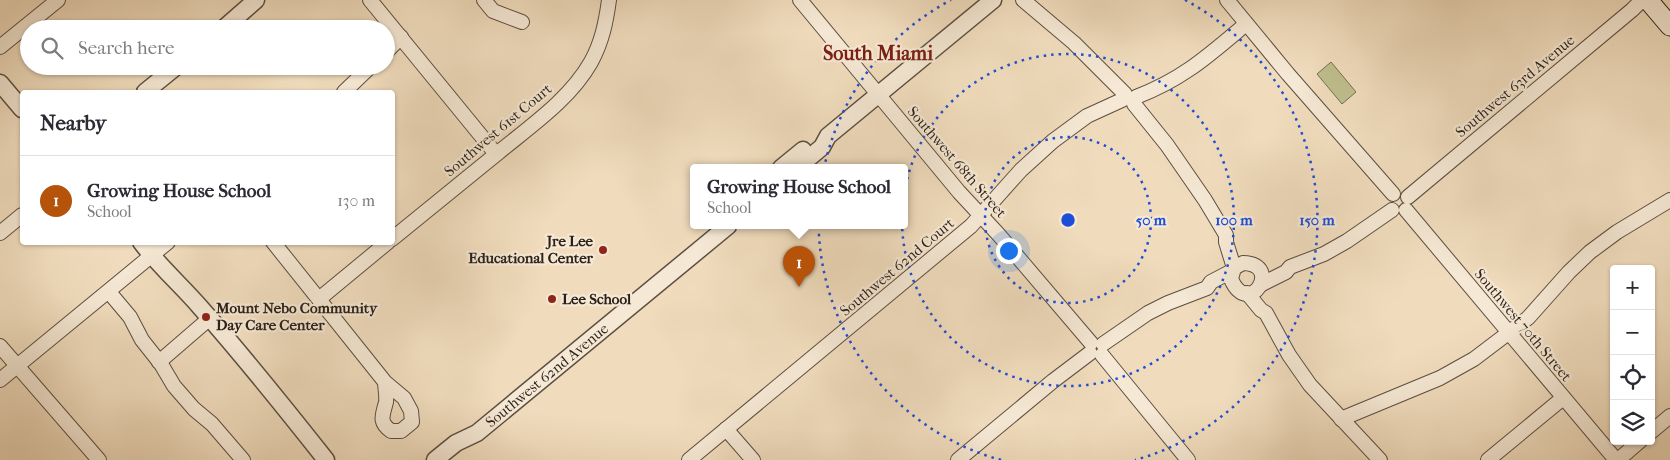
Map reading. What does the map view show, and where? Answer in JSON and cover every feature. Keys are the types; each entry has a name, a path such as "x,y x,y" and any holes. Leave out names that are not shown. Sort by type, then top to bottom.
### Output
{"main road":[{"path":"1648,0 1670,26"}],"street":[{"path":"33,20 58,0"},
{"path":"233,20 256,0"},
{"path":"370,0 386,20"},
{"path":"484,0 493,11 522,22"},
{"name":"Southwest 61st Court","path":"395,237 552,108 580,78 591,62 602,38 609,0"},
{"name":"Southwest 68th Street","path":"800,0 959,192 1096,349 1188,460"},
{"path":"802,164 822,147 828,136 993,0"},
{"path":"1023,0 1082,50 1129,99 1179,160 1206,200 1226,235 1231,238 1261,274 1251,288"},
{"path":"1226,0 1393,194 1402,192 1402,206"},
{"name":"Southwest 63rd Avenue","path":"958,460 1053,381 1096,349 1153,311 1207,288 1212,282 1240,264 1290,267 1324,254 1402,206 1642,0"},
{"name":"Southwest 62nd Court","path":"689,460 971,226 1021,170 1052,140 1087,116 1165,85 1188,72 1246,24"},
{"path":"0,47 20,31"},
{"path":"395,31 496,154"},
{"path":"395,42 400,37"},
{"path":"0,70 20,92"},
{"path":"147,90 166,75"},
{"path":"346,90 362,75"},
{"path":"0,83 20,107"},
{"path":"786,164 815,140 828,136"},
{"path":"1341,419 1449,374 1474,359 1532,313 1568,272 1590,252 1617,232 1670,200"},
{"name":"Southwest 70th Street","path":"1402,206 1617,460"},
{"path":"0,234 20,217"},
{"name":"Southwest 62nd Avenue","path":"456,444 469,425 708,229"},
{"name":"Southwest 62nd Avenue","path":"435,460 456,444 477,433 724,229"},
{"path":"1226,235 1233,270 1231,278 1251,288 1267,308 1266,313 1301,373 1380,460"},
{"path":"134,245 152,257"},
{"path":"143,245 152,257 210,318 326,460"},
{"path":"0,380 165,245"},
{"path":"275,245 385,382"},
{"path":"319,299 384,245"},
{"name":"Southwest 63rd Avenue","path":"1207,288 1214,290 1222,288 1251,288 1286,272 1290,267"},
{"path":"109,292 130,317 142,340 171,382 194,409 212,424 242,460"},
{"path":"159,362 210,318"},
{"path":"0,346 99,460"},
{"path":"1488,460 1563,398"},
{"path":"1655,429 1670,416"},
{"path":"726,429 753,460"},
{"path":"1617,460 1635,445"}],"green space":[{"path":"1331,62 1356,92 1342,104 1317,74"}],"place":[{"name":"Jre Lee Educational Center","path":"603,250"},
{"name":"Growing House School","path":"799,287"},
{"name":"Lee School","path":"552,299"},
{"name":"Mount Nebo Community Day Care Center","path":"206,317"}],"district":[{"name":"South Miami","path":"878,53"}]}
